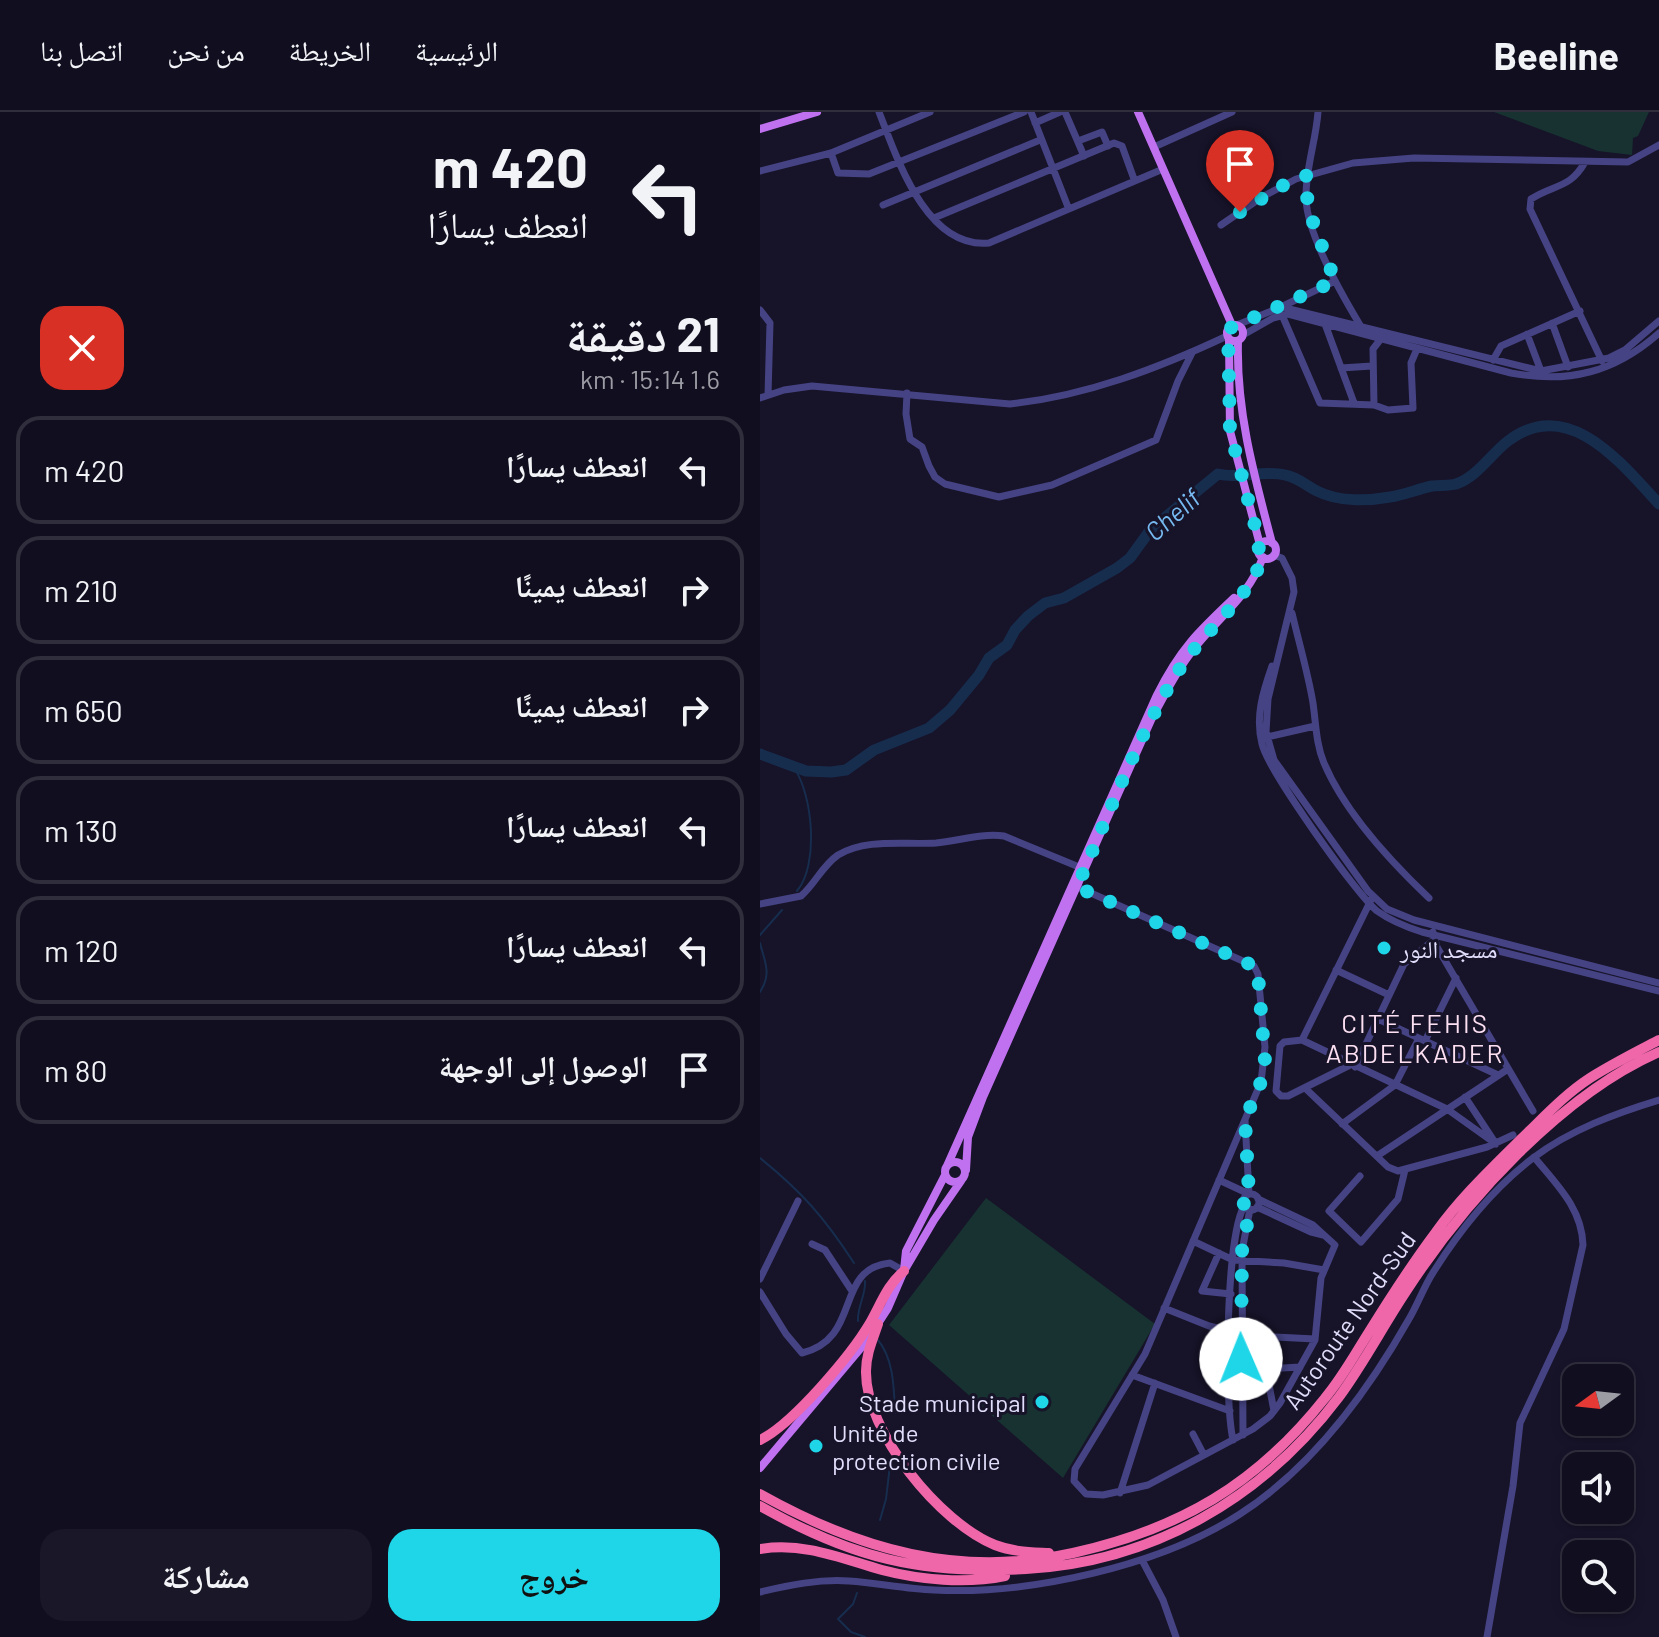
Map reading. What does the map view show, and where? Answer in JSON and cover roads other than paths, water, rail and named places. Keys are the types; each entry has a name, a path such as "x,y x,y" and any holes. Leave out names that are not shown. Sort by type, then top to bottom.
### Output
{"highway":[{"name":"Autoroute Nord-Sud","path":"760,1494 835,1532 876,1546 913,1555 970,1562 1019,1562 1069,1554 1132,1538 1179,1519 1219,1496 1266,1460 1326,1397 1430,1241 1475,1184 1569,1093 1659,1040"},
{"name":"Autoroute Nord-Sud","path":"760,1506 839,1544 901,1563 944,1570 1028,1569 1079,1563 1162,1539 1227,1505 1279,1464 1321,1420 1360,1367 1407,1289 1445,1238 1511,1162 1557,1117 1589,1092 1659,1052"},
{"path":"760,1440 780,1426 842,1362 871,1321 890,1284 904,1271"},
{"path":"878,1324 867,1357 867,1391 887,1439 920,1485 956,1520 994,1545 1020,1552 1069,1554"},
{"path":"760,1549 807,1547 882,1570 946,1580 995,1578 1028,1569"}],"main road":[{"path":"760,129 817,112"},
{"path":"1138,112 1234,325 1243,331 1234,338 1230,431 1260,545"},
{"path":"1234,325 1228,329 1234,338 1248,455 1276,550 1268,558 1263,557 1258,550 1260,545 1264,541 1272,543"},
{"path":"904,1271 906,1251 1168,689 1196,646 1239,601 1263,557"},
{"path":"760,1468 850,1362 878,1324 934,1220 965,1177 967,1146 973,1123 1074,886 1079,867 1170,668 1189,641 1242,594"},
{"path":"946,1170 956,1162 966,1170"},
{"path":"946,1170 951,1182 961,1181"}],"street":[{"path":"879,112 913,191 934,218 963,241 976,244 989,243 1163,169"},
{"path":"760,171 831,153 930,112"},
{"path":"831,153 838,173 869,174 1024,112"},
{"path":"1031,112 1068,207"},
{"path":"1035,123 1063,112 1084,156"},
{"path":"1154,147 1232,112"},
{"path":"1318,112 1308,175 1307,206 1335,281 1360,325"},
{"path":"1078,141 1102,132 1108,146"},
{"path":"883,205 1040,140"},
{"path":"934,218 1116,143 1121,145 1134,179"},
{"path":"1221,225 1262,197 1308,175 1327,168 1376,159 1628,162 1659,145"},
{"path":"1585,162 1571,180 1561,187 1536,195 1530,203 1532,215 1603,364"},
{"path":"760,310 770,323 764,396 812,386 1010,404 1039,401 1088,389 1234,338 1335,281"},
{"path":"1282,311 1380,340 1547,379 1631,356 1659,333"},
{"path":"1282,311 1320,403 1374,405 1388,410 1413,408 1411,363 1417,349"},
{"path":"1234,325 1282,311 1360,325 1541,371 1603,364 1659,321"},
{"path":"1493,360 1501,346 1580,311"},
{"path":"1552,323 1568,367"},
{"path":"1325,324 1354,403"},
{"path":"1527,334 1541,371"},
{"path":"1374,405 1373,349 1380,340"},
{"path":"907,393 910,439 922,447 935,477 945,484 999,497 1052,485 1156,440 1192,353"},
{"path":"1341,368 1372,366"},
{"path":"1273,555 1282,558 1292,578 1294,592 1292,611 1268,699 1267,737 1274,760 1372,900"},
{"path":"1292,611 1324,763 1342,795 1391,863 1429,898"},
{"path":"1292,611 1260,701 1262,745 1273,771 1372,900 1400,924 1659,991"},
{"path":"1267,737 1315,726"},
{"path":"760,904 801,896 837,856 868,845 936,843 993,834 1079,867"},
{"path":"1074,886 1256,969 1265,1061 1261,1082 1145,1354 1074,1475 1076,1485 1086,1494 1120,1493 1148,1485 1243,1435 1274,1411 1300,1367 1315,1339 1324,1270 1335,1249 1333,1242 1313,1225 1252,1205 1244,1198 1249,1194"},
{"path":"1302,1040 1372,900"},
{"path":"1434,933 1456,978 1533,1111"},
{"path":"1434,933 1659,983"},
{"path":"1434,933 1407,960 1353,1066 1288,1096 1281,1096 1276,1091 1280,1046 1284,1042 1302,1040 1353,1066 1447,1109 1496,1144"},
{"path":"1336,970 1389,995"},
{"path":"1342,1124 1395,1085 1456,978"},
{"path":"1378,1019 1498,1075"},
{"path":"1377,1156 1508,1069"},
{"path":"1305,1088 1388,1167 1398,1171 1496,1144 1513,1135"},
{"path":"1465,1097 1496,1144"},
{"path":"760,1592 804,1583 846,1580 931,1590 984,1589 1059,1579 1142,1560 1204,1536 1242,1513 1309,1456 1366,1386 1409,1319 1433,1272 1496,1193 1534,1157 1565,1138 1607,1118 1659,1100"},
{"path":"1245,1119 1249,1194"},
{"path":"1487,1637 1513,1486 1520,1423 1564,1329 1583,1245 1583,1232 1573,1206 1534,1157"},
{"path":"1360,1176 1329,1211 1361,1242 1398,1199 1405,1170"},
{"path":"1219,1180 1255,1195 1231,1294 1228,1331 1233,1440"},
{"path":"760,1279 798,1201"},
{"path":"1193,1241 1237,1261 1284,1263 1324,1270"},
{"path":"812,1244 825,1250 852,1291"},
{"path":"1219,1253 1202,1291 1231,1294"},
{"path":"1237,1261 1243,1435"},
{"path":"760,1292 802,1353 814,1349 838,1329 859,1278 873,1267 890,1263 904,1271"},
{"path":"1164,1308 1228,1331 1315,1339"},
{"path":"1274,1411 1266,1369 1300,1367"},
{"path":"1132,1375 1230,1411"},
{"path":"1120,1493 1155,1383"},
{"path":"1193,1434 1204,1455"},
{"path":"1142,1560 1163,1600 1176,1637"}],"waterway":[{"name":"Chelif","path":"760,754 806,771 846,770 874,750 929,728 950,710 989,658 1007,645 1028,616 1045,603 1064,598 1117,568 1130,558 1151,529 1218,474 1277,474 1294,478 1334,497 1353,500 1381,498 1464,481 1508,441 1530,429 1552,426 1572,430 1592,440 1628,470 1659,504"},
{"path":"794,768 806,795 811,830 808,865 797,891"},
{"path":"760,935 782,910"},
{"path":"760,943 767,973 760,992"},
{"path":"760,1158 812,1206 854,1263"},
{"path":"858,1321 865,1281"},
{"path":"877,1339 890,1364 895,1413"},
{"path":"880,1520 890,1465"},
{"path":"857,1593 853,1604 838,1619 851,1632 865,1637"}],"place":[{"name":"مسجد النور","path":"1384,948"},
{"name":"Stade municipal","path":"1042,1402"},
{"name":"Unité de protection civile","path":"816,1446"}],"district":[{"name":"CITÉ FEHIS ABDELKADER","path":"1415,1037"}]}
